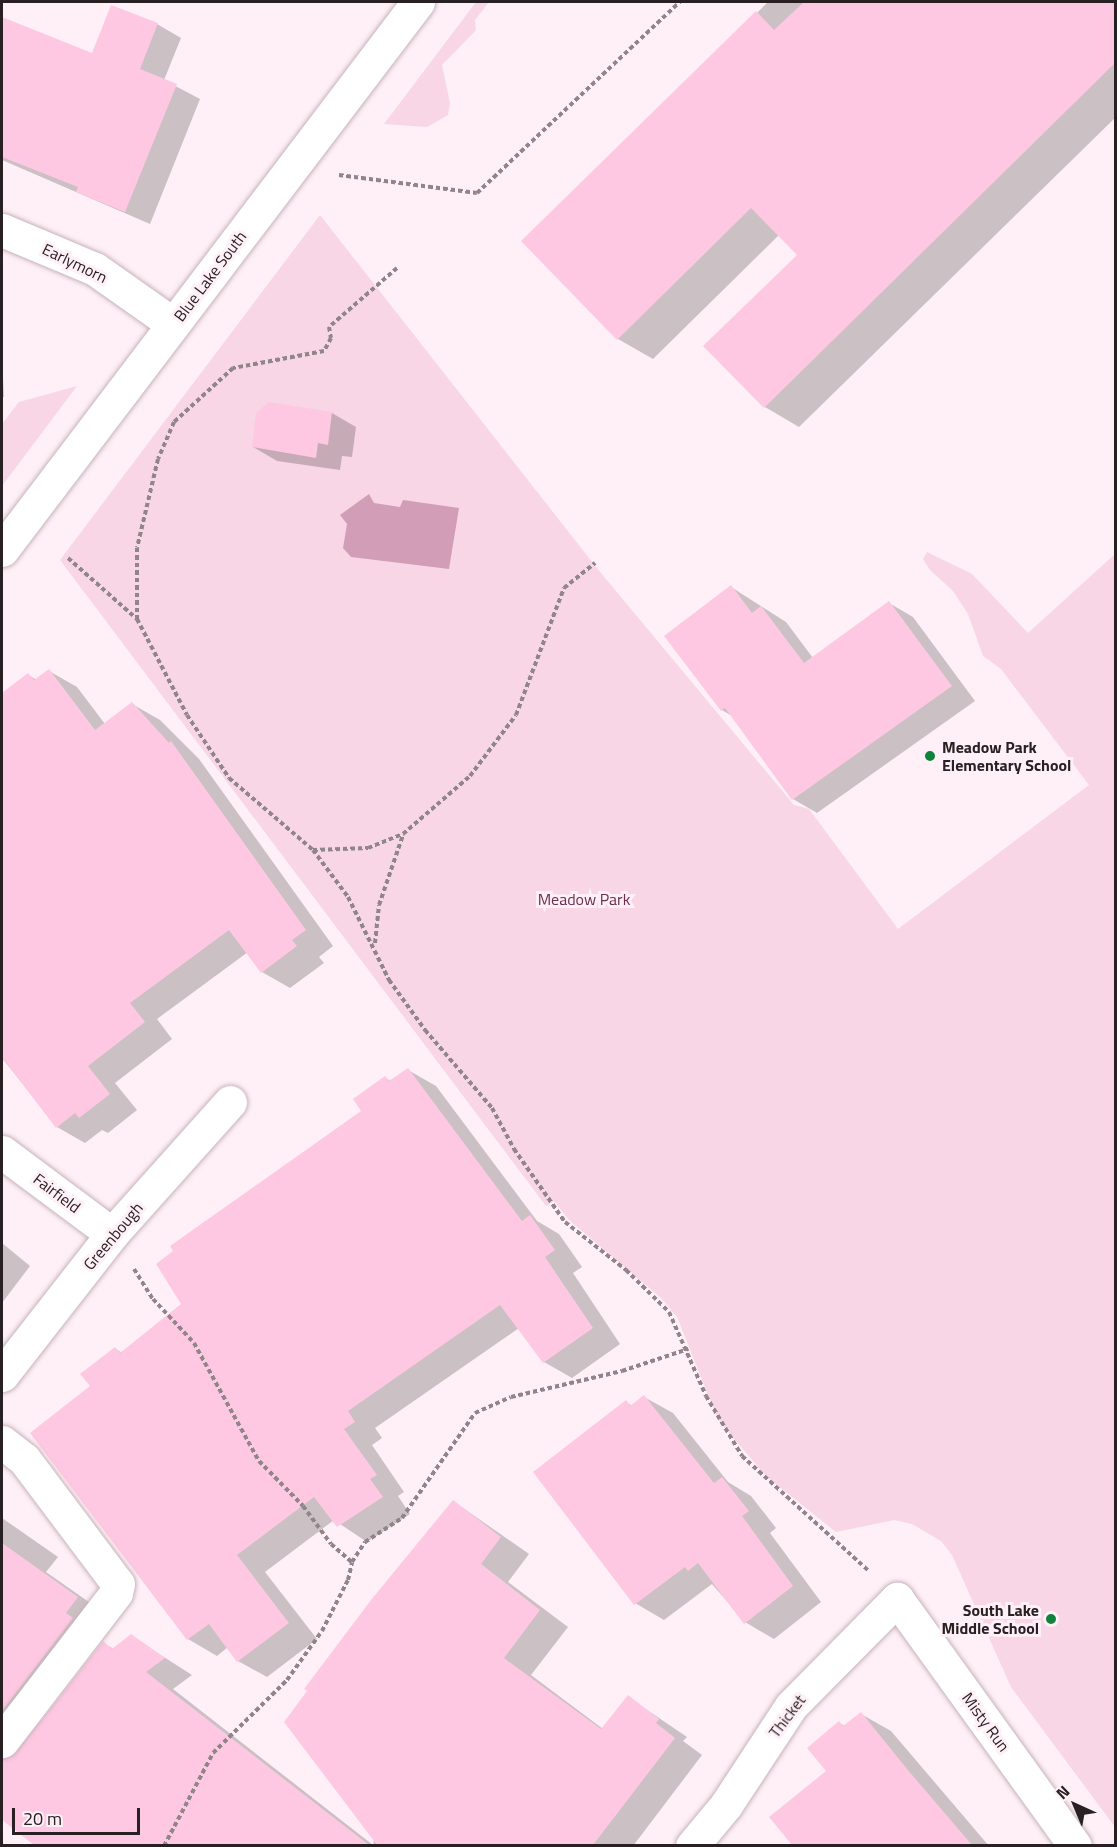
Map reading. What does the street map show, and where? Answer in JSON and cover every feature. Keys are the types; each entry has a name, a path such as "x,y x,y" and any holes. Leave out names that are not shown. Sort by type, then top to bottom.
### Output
{"street":[{"name":"Blue Lake South","path":"2,550 418,2"},
{"name":"Earlymorn","path":"2,230 95,269 173,324"},
{"name":"Greenbough","path":"2,1375 112,1234 230,1102"},
{"name":"Fairfield","path":"2,1152 112,1234"},
{"path":"2,1442 24,1459 118,1584 116,1593 2,1741"},
{"name":"Thicket","path":"692,1845 726,1805 791,1706 897,1599"},
{"name":"Misty Run","path":"897,1599 1075,1845"}],"path":[{"path":"339,175 477,193 680,2"},
{"path":"137,619 137,548 158,459 174,422 234,368 324,351 331,338 329,327 397,268"},
{"path":"69,558 137,619 187,715 229,778 313,850 348,897 375,944 389,980 425,1030 492,1108 514,1149 565,1222 626,1270 669,1312 706,1396 742,1456 783,1497 837,1539 897,1599"},
{"path":"313,850 368,848 403,834 471,776 516,715 537,668 546,628 564,588 595,563"},
{"path":"375,944 379,905 403,834"},
{"path":"112,1234 153,1299 194,1343 260,1461 303,1506 332,1544 352,1562"},
{"path":"164,1845 213,1753 287,1680 322,1631 348,1580 352,1562 365,1542 402,1518 475,1413 511,1397 622,1371 687,1349"}],"green space":[{"path":"476,2 489,2 475,20 476,30 442,65 450,103 448,115 427,127 384,124"},
{"name":"Meadow Park","path":"320,215 596,567 794,805 809,809 898,929 1089,785 1001,669 983,656 968,614 953,591 930,570 923,559 927,552 972,574 1028,633 1115,554 1115,1827 1011,1687 952,1555 941,1541 912,1524 894,1520 836,1532 766,1476 718,1420 677,1317 661,1298 569,1220 554,1201 546,1206 60,560"},
{"path":"77,386 2,486 2,424 19,402"}],"shaded area":[{"path":"369,494 374,503 400,507 403,500 459,508 449,569 351,557 343,548 347,524 340,515"}],"building":[{"path":"804,2 1116,2 1116,62 764,408 703,346 797,255 751,208 617,340 521,241 756,11 774,30"},
{"path":"111,5 158,23 140,69 177,84 125,212 76,192 78,187 2,157 2,17 92,53"},
{"path":"269,402 332,412 328,445 318,443 316,458 252,447 256,413"},
{"path":"731,585 752,613 761,606 804,663 889,601 952,686 792,800 725,708 721,711 664,636"},
{"path":"49,669 95,730 132,702 169,743 171,741 306,930 292,940 297,946 261,973 229,930 130,1003 145,1022 88,1066 110,1094 79,1118 75,1113 56,1128 2,1057 2,693 28,673 34,680"},
{"path":"408,1068 522,1221 530,1215 555,1250 545,1257 593,1328 543,1363 500,1305 348,1411 355,1422 344,1429 377,1475 370,1479 383,1497 337,1527 314,1497 237,1555 289,1623 237,1662 209,1624 187,1640 30,1433 90,1386 80,1374 115,1347 120,1353 181,1304 156,1264 173,1251 170,1246 361,1111 353,1099 385,1076 389,1081"},
{"path":"644,1395 714,1483 722,1477 749,1511 742,1516 793,1586 744,1624 698,1563 688,1571 685,1567 634,1605 533,1472 626,1400 630,1406"},
{"path":"453,1500 501,1537 481,1564 540,1610 504,1658 601,1729 628,1695 659,1719 656,1723 675,1738 593,1845 377,1845 284,1722 307,1691 304,1689 371,1600"},
{"path":"2,1543 78,1597 66,1613 73,1618 2,1711"},
{"path":"131,1634 165,1658 146,1672 369,1845 34,1845 2,1820 2,1759 17,1752 103,1641 112,1649"},
{"path":"861,1712 972,1845 792,1845 769,1817 826,1771 807,1748 839,1721 843,1726"}],"place":[{"name":"Meadow Park Elementary School","path":"930,756"},
{"name":"South Lake Middle School","path":"1051,1619"}]}
